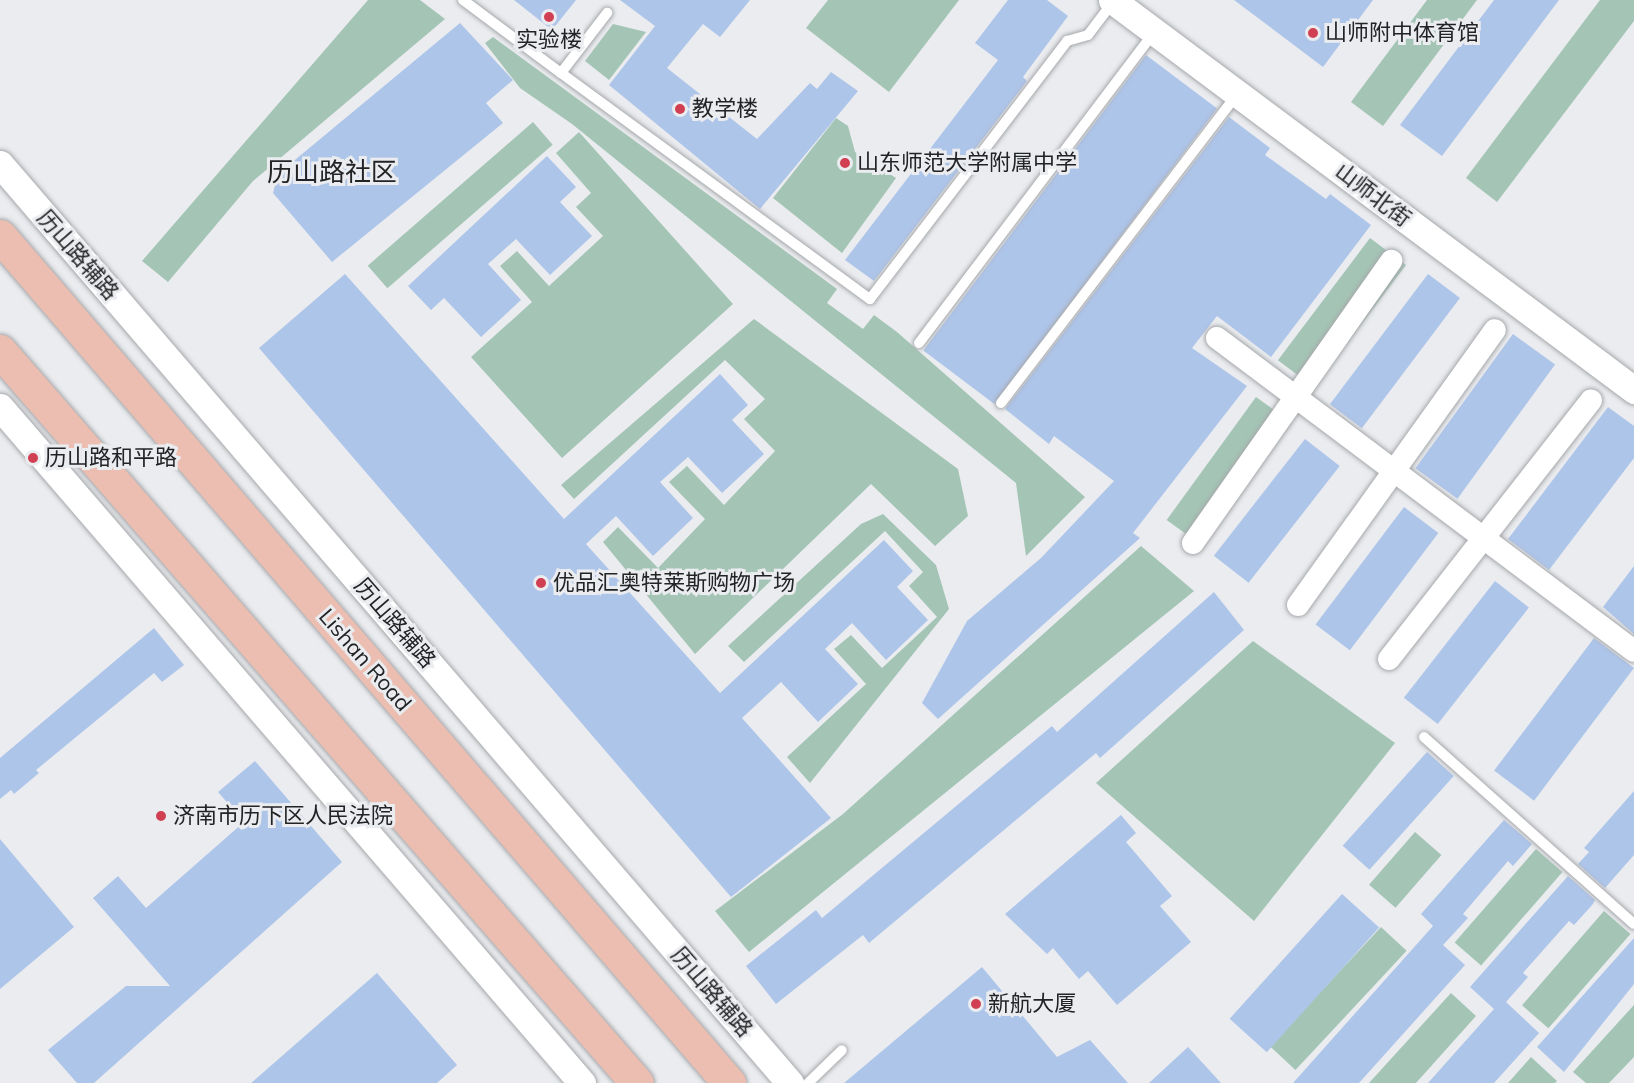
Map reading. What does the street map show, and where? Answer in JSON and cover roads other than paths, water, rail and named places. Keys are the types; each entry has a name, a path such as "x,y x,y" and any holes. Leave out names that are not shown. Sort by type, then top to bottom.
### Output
{"main road":[{"name":"Lishan Road","path":"0,236 729,1083"},
{"path":"0,351 637,1083"}],"street":[{"name":"山师北街","path":"1113,1 1634,390"},
{"name":"历山路辅路","path":"0,164 790,1083"},
{"path":"1193,543 1294,394 1392,261"},
{"path":"1298,605 1394,468 1496,330"},
{"path":"1217,338 1394,468 1634,651"},
{"path":"1389,659 1486,538 1591,400"},
{"path":"0,407 582,1083"}],"lane":[{"path":"463,0 870,299 1066,41 1088,34 1113,1"},
{"path":"561,72 607,13"},
{"path":"919,342 1155,32"},
{"path":"1001,403 1237,94"},
{"path":"1424,737 1634,924"},
{"path":"808,1083 842,1050"}],"place":[{"name":"实验楼","path":"549,17"},
{"name":"山师附中体育馆","path":"1313,33"},
{"name":"教学楼","path":"680,109"},
{"name":"山东师范大学附属中学","path":"845,163"},
{"name":"历山路和平路","path":"33,458"},
{"name":"优品汇奥特莱斯购物广场","path":"541,583"},
{"name":"济南市历下区人民法院","path":"161,816"},
{"name":"新航大厦","path":"976,1004"}],"district":[{"name":"历山路社区","path":"332,172"}]}
